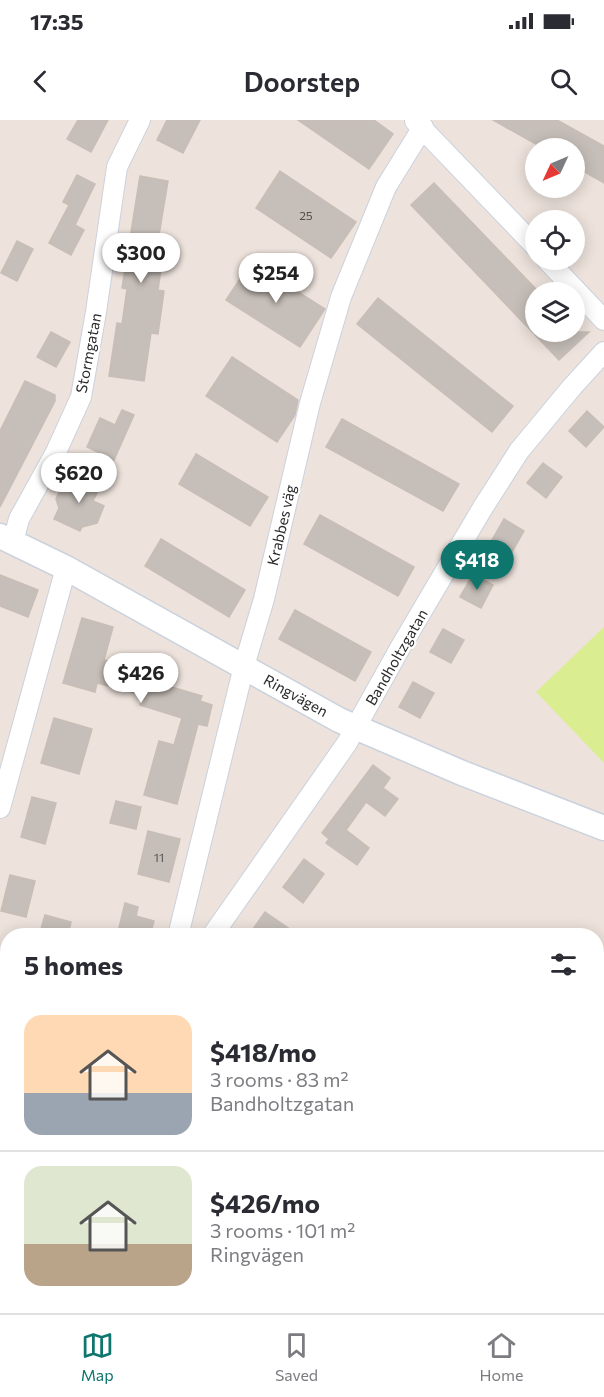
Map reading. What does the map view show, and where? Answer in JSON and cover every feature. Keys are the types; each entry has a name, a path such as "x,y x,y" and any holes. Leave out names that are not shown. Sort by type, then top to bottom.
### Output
{"street":[{"name":"Stormgatan","path":"7,539 56,452 81,397 117,167 140,120"},
{"path":"419,124 525,235"},
{"name":"Krabbes väg","path":"180,928 244,666 264,599 310,403 341,297 386,187 419,124"},
{"path":"557,270 604,320"},
{"name":"Bandholtzgatan","path":"218,928 357,728 400,648 519,451 604,352"},
{"name":"Ringvägen","path":"7,539 66,568 357,728 462,773 604,828"},
{"path":"0,808 66,568"}],"green space":[{"path":"604,627 604,763 536,692"}],"building":[{"path":"78,120 108,120 91,152 67,139"},
{"path":"167,120 200,120 183,153 157,140"},
{"path":"298,120 374,120 393,134 369,169"},
{"path":"493,120 557,120 604,146 604,183 585,172 585,138 525,138"},
{"path":"280,171 356,222 331,258 256,208"},
{"path":"77,175 95,184 75,225 84,230 71,255 49,243 69,205 63,202"},
{"path":"140,176 168,181 158,241 165,242 158,290 164,291 158,334 151,333 144,381 109,376 117,323 122,324 127,289 122,288"},
{"path":"434,183 529,282 525,282 525,324 411,205"},
{"path":"17,241 33,249 17,281 1,273"},
{"path":"251,262 325,309 300,347 226,300"},
{"path":"378,298 513,406 492,432 357,324"},
{"path":"51,332 70,342 56,367 37,357"},
{"path":"542,342 578,342 559,360"},
{"path":"232,357 298,400 295,415 277,442 206,396"},
{"path":"25,381 55,395 55,401 0,507 0,431"},
{"path":"122,410 134,415 114,460 87,447 100,418 115,425"},
{"path":"587,411 604,427 586,447 569,431"},
{"path":"342,419 459,484 443,511 326,447"},
{"path":"196,454 268,497 250,526 179,484"},
{"path":"543,463 562,477 546,498 527,483"},
{"path":"74,475 100,487 93,501 104,506 97,523 82,527 80,531 54,519 59,508 56,499 60,490 70,483"},
{"path":"320,515 414,567 398,596 304,544"},
{"path":"504,519 524,531 512,552 492,540"},
{"path":"161,539 245,590 229,617 145,566"},
{"path":"473,574 493,585 481,608 460,597"},
{"path":"0,575 38,590 28,617 0,606"},
{"path":"295,610 371,652 355,681 279,639"},
{"path":"82,618 113,627 104,660 147,671 146,676 159,679 158,683 202,696 200,701 212,705 207,726 198,724 177,804 144,795 159,741 174,745 182,718 140,705 142,695 97,683 95,692 63,683"},
{"path":"443,629 464,640 451,663 430,652"},
{"path":"413,682 434,693 420,718 399,707"},
{"path":"54,718 92,729 79,774 41,763"},
{"path":"373,765 390,778 383,788 398,799 385,816 366,802 346,830 369,848 357,865 326,843 329,839 322,833"},
{"path":"32,797 56,803 45,844 21,837"},
{"path":"116,801 141,807 136,829 110,823"},
{"path":"148,831 180,839 169,882 138,874"},
{"path":"304,859 324,874 303,903 283,887"},
{"path":"10,875 35,881 26,917 1,911"},
{"path":"125,903 138,907 136,916 154,921 152,928 119,928"},
{"path":"265,912 288,928 254,928"},
{"path":"45,915 71,922 70,928 41,928"}]}
